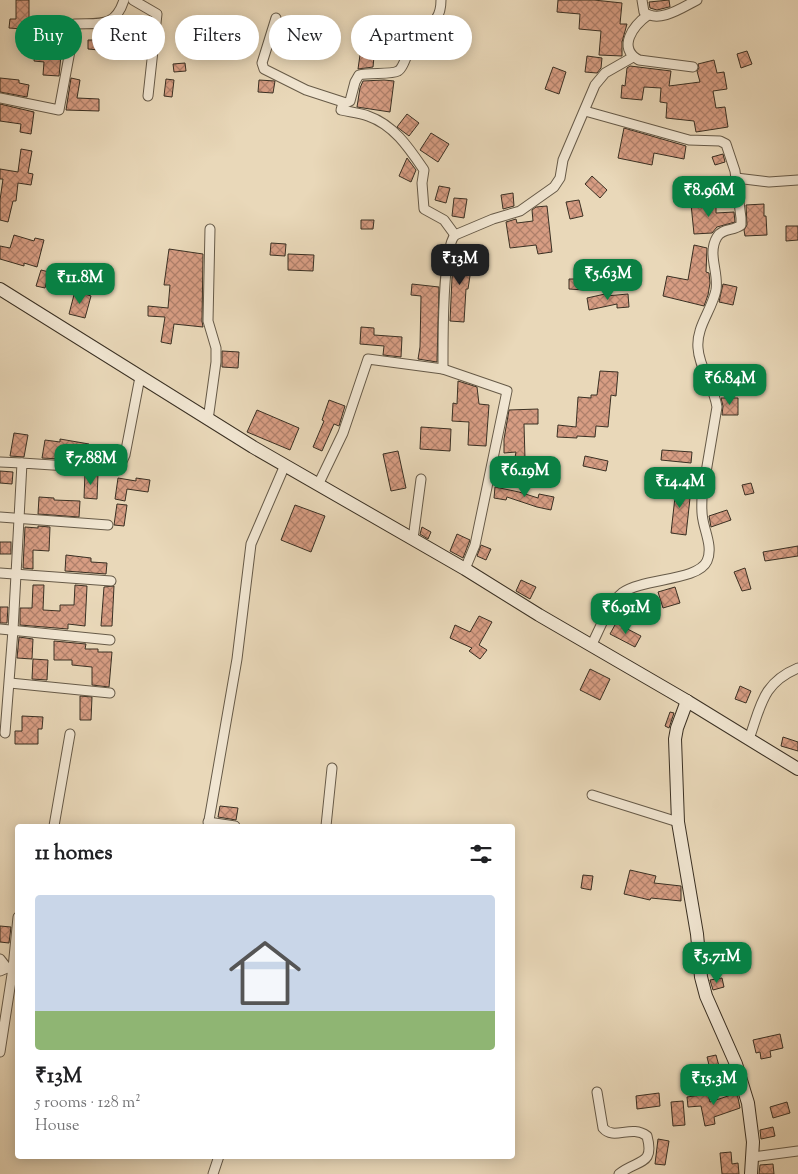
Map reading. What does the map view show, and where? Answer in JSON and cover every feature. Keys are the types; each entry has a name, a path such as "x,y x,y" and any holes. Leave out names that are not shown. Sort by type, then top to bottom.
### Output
{"main road":[{"path":"0,289 208,420 465,569 798,769"},
{"path":"687,701 677,728 676,739 678,822 697,934 703,987 712,1013 743,1083 748,1103 753,1142 751,1174"}],"street":[{"path":"0,98 59,110 76,24 105,24 119,13 124,0"},
{"path":"133,0 157,14 148,96"},
{"path":"269,40 262,63 264,69 306,90 348,103 359,75 395,72 400,69 414,38 436,18 440,10 441,0"},
{"path":"642,0 644,12 648,15"},
{"path":"693,67 639,60 633,57 629,50 628,40 632,29 648,15 663,15 697,0"},
{"path":"443,369 448,261 450,244 455,235 493,219 520,211 554,187 560,178 563,160 595,85 601,77 633,57"},
{"path":"343,103 341,110 368,115 389,126 409,148 424,170 422,183 424,209 444,220 455,235"},
{"path":"585,112 689,140 720,141 726,144 730,152 736,178 741,218 741,225 737,229 720,233 716,238 712,260 717,279 716,288 712,305 701,327 698,339 700,357 716,398 717,407 701,511 708,544 707,562 702,568 692,574 655,580 632,587 621,594 591,646"},
{"path":"736,178 769,182 798,180"},
{"path":"208,420 216,362 216,348 208,322 210,229"},
{"path":"318,485 343,433 368,359 443,369 507,391 475,544 465,569"},
{"path":"0,462 114,469 120,466 125,455 140,377"},
{"path":"6,733 22,463"},
{"path":"208,824 237,660 251,544 285,465"},
{"path":"412,539 422,479"},
{"path":"0,517 108,524"},
{"path":"0,573 111,581"},
{"path":"0,629 110,640"},
{"path":"749,739 766,692 774,682 798,668"},
{"path":"10,683 110,693"},
{"path":"54,824 70,734"},
{"path":"326,824 332,768"},
{"path":"592,796 678,822"},
{"path":"0,1052 9,969 15,934"},
{"path":"0,959 9,969"},
{"path":"597,1092 603,1128 606,1132 612,1134 636,1130 647,1136 651,1148 650,1154 646,1158 618,1174"},
{"path":"753,1157 798,1151"},
{"path":"213,1174 218,1159"}],"building":[{"path":"16,0 29,0 29,15 16,15"},
{"path":"558,0 594,0 622,3 620,24 627,24 622,42 622,56 599,55 601,31 579,29 580,14 557,12"},
{"path":"669,0 670,7 657,10 650,8 649,2"},
{"path":"10,19 15,19 15,28 9,28"},
{"path":"88,40 92,40 92,49 88,49"},
{"path":"747,51 752,64 741,68 737,54"},
{"path":"587,56 602,58 601,68 597,73 585,72"},
{"path":"61,60 59,76 43,75 44,62 34,61"},
{"path":"359,60 374,60 373,67 358,69"},
{"path":"714,60 717,73 724,72 727,89 713,91 716,108 725,107 728,127 696,132 694,121 666,118 667,103 660,102 661,88 644,87 642,100 621,98 622,85 625,86 627,68 630,66 671,71 669,86 700,82 697,71 699,68 698,64"},
{"path":"185,63 186,71 174,72 173,64"},
{"path":"553,67 566,72 559,94 545,89"},
{"path":"0,78 19,80 19,83 29,85 27,97 0,92"},
{"path":"71,78 80,80 77,98 99,99 99,111 66,110"},
{"path":"166,79 174,80 172,97 164,96"},
{"path":"259,80 275,81 273,93 258,92"},
{"path":"363,81 394,81 390,112 357,107"},
{"path":"0,104 34,112 31,134 20,132 21,124 0,121"},
{"path":"407,114 419,123 409,136 397,127"},
{"path":"624,128 686,146 684,159 654,153 652,165 618,158"},
{"path":"431,133 449,144 438,162 420,150"},
{"path":"21,149 32,151 28,173 33,174 31,185 18,183 16,201 13,201 8,222 0,220 3,179 0,179 0,169 18,172"},
{"path":"723,154 725,162 715,165 712,157"},
{"path":"407,158 416,170 411,182 399,176"},
{"path":"592,176 607,190 600,198 585,184"},
{"path":"439,186 450,188 446,203 435,200"},
{"path":"513,193 514,206 503,209 501,195"},
{"path":"454,198 467,199 464,218 452,216"},
{"path":"579,200 583,216 570,219 566,202"},
{"path":"716,203 716,213 734,212 735,222 717,227 712,233 694,234 691,204"},
{"path":"764,204 767,235 745,236 744,230 747,225 746,205"},
{"path":"547,206 552,252 538,254 536,245 510,248 506,222 516,219 517,223 533,221 532,210 536,207"},
{"path":"361,220 374,220 373,229 361,229"},
{"path":"786,226 798,226 798,240 786,241"},
{"path":"14,235 34,241 35,238 44,240 37,267 24,263 24,266 0,259 0,246 10,248"},
{"path":"271,243 286,244 285,256 270,255"},
{"path":"694,245 707,248 706,272 709,273 710,283 704,306 663,296 667,276 688,280"},
{"path":"169,249 203,254 203,327 174,324 171,344 161,342 165,317 148,316 148,306 168,308 170,285 164,285"},
{"path":"288,254 314,255 313,271 288,270"},
{"path":"455,254 473,256 468,289 466,289 464,322 450,321"},
{"path":"588,262 606,264 605,280 587,279"},
{"path":"41,270 49,272 45,288 36,286"},
{"path":"569,279 585,279 584,290 569,289"},
{"path":"412,284 439,287 437,362 418,359 421,296 411,295"},
{"path":"723,284 737,287 733,305 719,302"},
{"path":"75,291 91,296 85,318 69,314"},
{"path":"605,294 606,296 628,294 629,307 617,308 617,304 589,310 587,298"},
{"path":"361,327 374,328 374,335 402,337 401,357 383,355 384,346 360,344"},
{"path":"222,351 239,352 238,368 222,367"},
{"path":"600,371 618,372 616,396 611,395 608,427 596,426 595,437 557,437 558,425 576,427 578,397 591,398 591,395 597,395"},
{"path":"458,381 477,387 479,404 489,405 486,446 468,445 469,422 452,421 453,403 457,404"},
{"path":"721,398 738,398 738,415 722,415 723,406"},
{"path":"329,400 345,406 339,426 334,424 322,451 313,447 324,421 322,420"},
{"path":"538,409 538,424 524,424 525,459 531,460 529,471 513,468 516,452 504,453 504,439 509,410"},
{"path":"257,410 299,428 290,450 247,432"},
{"path":"421,427 451,429 450,451 420,449"},
{"path":"14,433 28,435 24,457 10,456"},
{"path":"60,439 116,451 114,462 42,458 45,440 60,442"},
{"path":"662,450 692,452 691,463 661,460"},
{"path":"398,451 406,488 391,491 383,454"},
{"path":"585,456 608,461 606,471 583,466"},
{"path":"0,471 13,472 12,484 0,483"},
{"path":"85,473 98,474 97,499 84,498"},
{"path":"118,478 136,481 136,478 150,480 148,492 127,489 125,501 115,499"},
{"path":"751,483 754,493 745,495 742,485"},
{"path":"670,486 691,489 686,535 671,533 675,497 669,496"},
{"path":"495,487 538,498 539,494 554,497 551,510 507,497 506,500 494,498"},
{"path":"39,497 54,498 54,500 80,501 79,517 38,514"},
{"path":"117,504 127,505 124,526 114,525"},
{"path":"295,505 325,516 311,552 281,540"},
{"path":"727,510 731,520 711,527 709,516"},
{"path":"38,526 50,527 49,551 33,550 33,569 23,568 25,527 38,528"},
{"path":"422,527 431,532 428,539 420,534"},
{"path":"457,534 470,540 463,558 450,551"},
{"path":"0,542 11,542 11,554 0,554"},
{"path":"481,545 491,549 486,560 477,556"},
{"path":"798,546 798,556 765,561 763,552"},
{"path":"66,555 91,558 91,562 107,563 106,574 65,571"},
{"path":"745,568 751,589 742,591 734,572"},
{"path":"521,580 536,587 530,599 516,591"},
{"path":"33,585 44,585 43,610 60,611 60,605 74,605 75,585 87,586 85,626 68,624 68,629 20,625 20,608 32,608"},
{"path":"114,586 112,626 101,626 104,587"},
{"path":"675,587 680,603 663,608 658,592"},
{"path":"0,607 8,607 7,623 0,623"},
{"path":"479,616 492,622 479,645 487,650 480,659 469,651 472,648 450,638 455,625 470,632"},
{"path":"616,623 641,636 635,647 610,634"},
{"path":"19,637 33,639 32,659 17,658"},
{"path":"54,641 86,644 85,649 98,649 98,652 112,652 109,687 92,685 92,667 72,665 72,660 54,660"},
{"path":"33,659 48,660 47,680 32,679"},
{"path":"590,669 610,679 600,700 580,690"},
{"path":"740,686 751,691 746,703 735,699"},
{"path":"80,696 92,697 91,720 80,720"},
{"path":"670,712 674,713 669,728 665,726"},
{"path":"22,716 43,717 42,729 38,729 38,744 15,744 15,731 22,731"},
{"path":"783,737 798,742 798,751 781,746"},
{"path":"220,806 238,808 236,820 218,817"},
{"path":"630,870 656,876 654,883 681,886 681,901 651,898 650,900 624,894"},
{"path":"583,875 593,876 591,890 581,888"},
{"path":"0,926 11,927 9,943 0,942"},
{"path":"722,978 724,987 713,990 710,980"},
{"path":"780,1034 783,1048 770,1051 771,1057 761,1059 760,1052 756,1053 753,1040"},
{"path":"716,1055 719,1066 710,1069 707,1057"},
{"path":"659,1093 660,1106 637,1109 636,1096"},
{"path":"737,1093 740,1108 714,1117 715,1124 705,1126 701,1106 688,1107 687,1097 708,1094 710,1102"},
{"path":"683,1101 685,1125 673,1126 671,1102"},
{"path":"787,1102 790,1113 773,1118 770,1107"},
{"path":"773,1127 775,1136 761,1139 760,1130"},
{"path":"658,1139 669,1141 665,1165 655,1164"},
{"path":"731,1152 732,1164 738,1163 739,1174 722,1174 720,1153"},
{"path":"773,1164 774,1174 759,1174 760,1165"}]}
